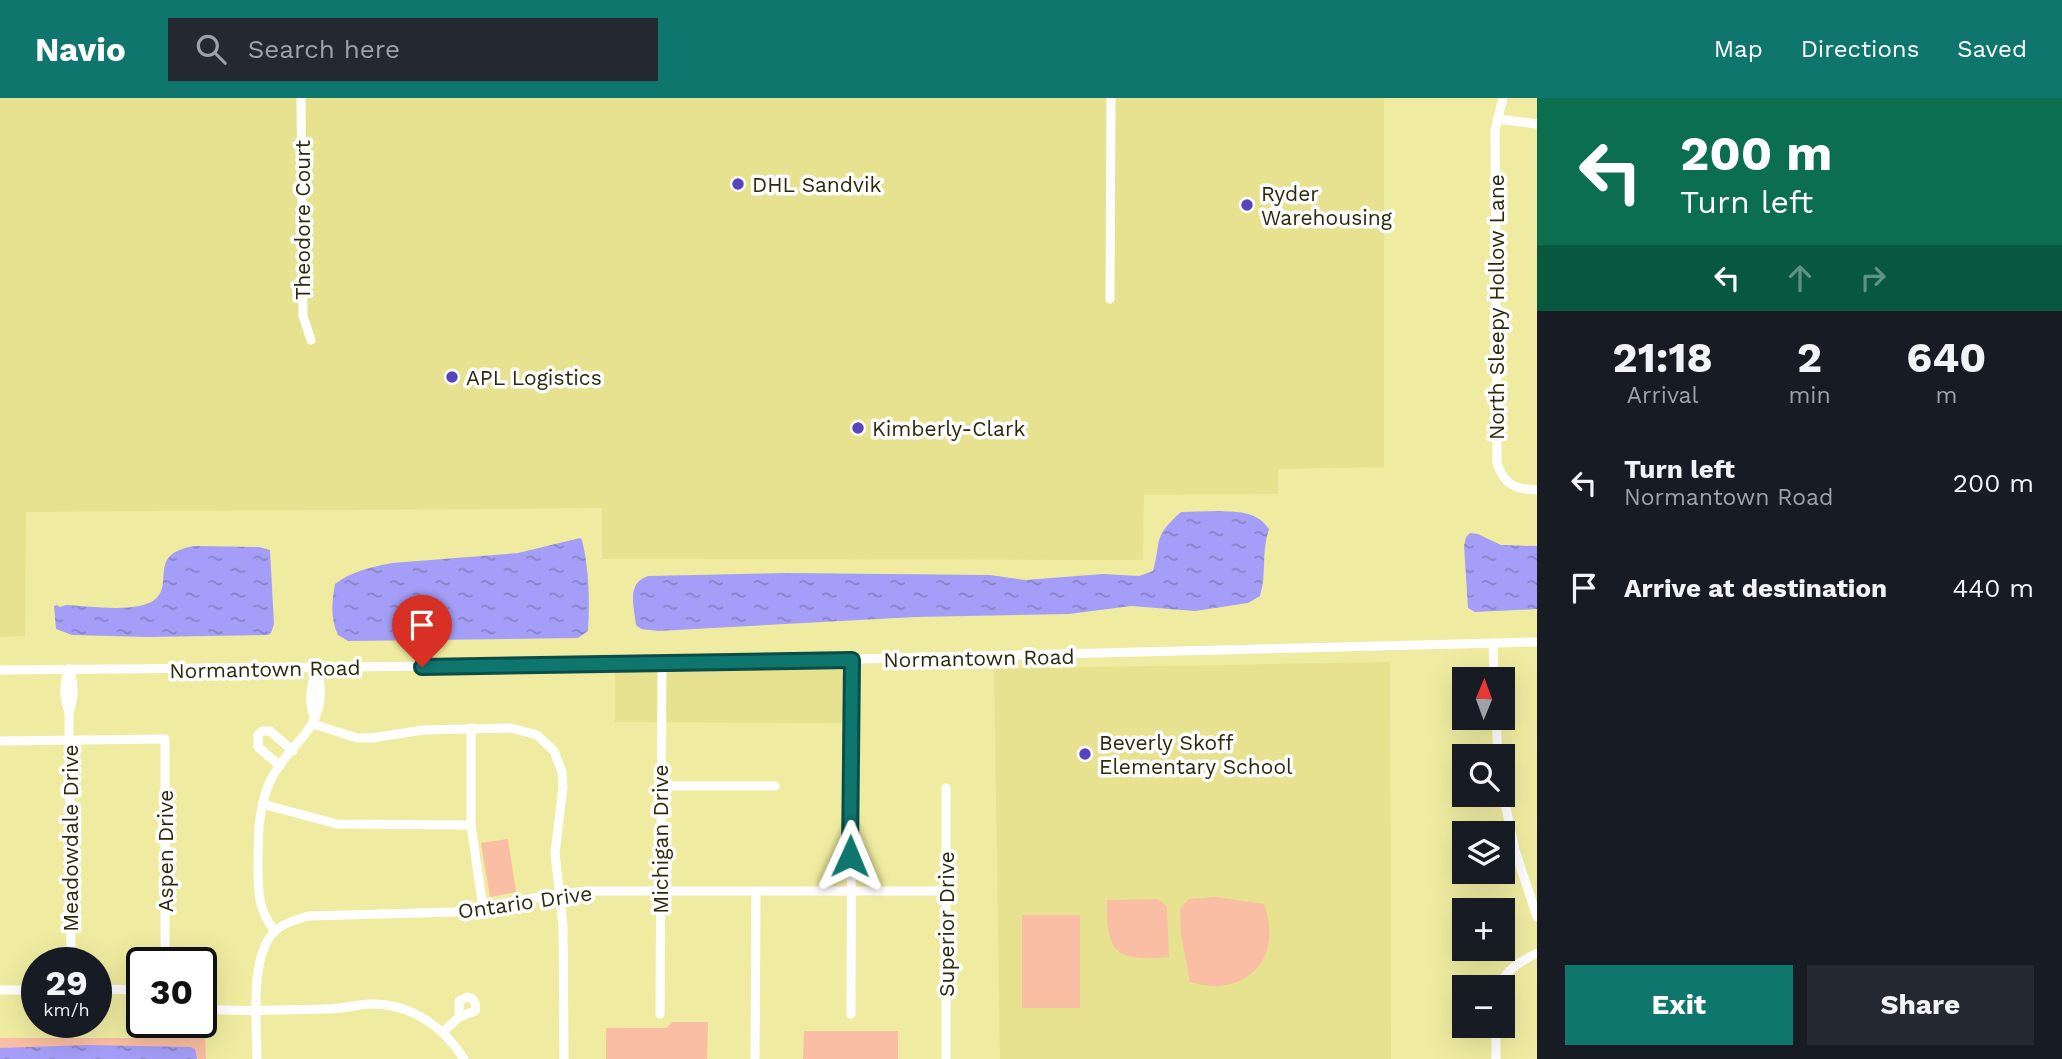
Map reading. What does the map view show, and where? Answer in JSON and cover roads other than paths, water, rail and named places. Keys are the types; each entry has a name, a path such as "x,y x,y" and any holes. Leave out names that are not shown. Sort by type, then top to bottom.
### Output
{"street":[{"name":"Theodore Court","path":"301,98 303,316 311,340"},
{"path":"1110,299 1111,98"},
{"name":"North Sleepy Hollow Lane","path":"1503,98 1495,130 1497,463 1504,480 1510,485 1537,489"},
{"path":"1497,118 1537,124"},
{"name":"Normantown Road","path":"0,670 662,664 1537,642"},
{"path":"1493,643 1494,667"},
{"path":"850,1014 852,660"},
{"name":"Michigan Drive","path":"660,1014 662,664"},
{"path":"257,1059 259,964 263,948 275,931 261,909 258,892 258,823 269,784 320,709 321,683 317,668"},
{"name":"Meadowdale Drive","path":"69,670 64,681 69,713 71,947"},
{"path":"314,720 344,736 357,738 423,730 511,728 527,731 548,743 559,759 563,780 555,853 563,926 564,1059"},
{"path":"471,728 471,825 483,908"},
{"path":"280,766 258,747 258,735 261,731 270,731 293,751"},
{"name":"Aspen Drive","path":"69,740 165,739 166,947"},
{"path":"0,741 69,740"},
{"path":"661,786 775,786"},
{"name":"Superior Drive","path":"946,788 946,1059"},
{"path":"262,804 337,824 471,825"},
{"path":"1506,807 1515,850 1537,917"},
{"name":"Ontario Drive","path":"275,931 309,916 454,912 558,894 660,891 946,891"},
{"path":"755,1059 756,891"},
{"path":"1505,975 1537,953"},
{"path":"0,990 21,990"},
{"path":"217,1009 327,1009 381,1004 418,1015 443,1032 464,1059"},
{"path":"443,1032 459,1017"},
{"path":"1496,1038 1496,1059"}],"water":[{"path":"1216,511 1252,515 1269,529 1260,596 1248,603 1195,611 1131,606 1069,614 915,617 658,631 641,629 636,625 634,590 641,579 648,576 786,573 990,575 1025,580 1103,574 1139,576 1153,571 1162,533 1181,512"},
{"path":"1470,533 1501,545 1537,546 1537,609 1475,612 1468,608 1464,546"},
{"path":"580,538 586,562 589,608 588,631 578,638 348,641 338,635 335,629 332,610 335,584 355,573 392,563 518,553"},
{"path":"195,546 259,547 270,550 274,624 271,633 147,637 72,635 56,629 54,606 57,605 120,608 149,603 158,597 162,589 165,564 170,556 179,550"},
{"path":"87,1045 190,1047 195,1049 197,1059 0,1059 0,1048"}],"place":[{"name":"DHL Sandvik","path":"738,184"},
{"name":"Ryder Warehousing","path":"1247,205"},
{"name":"APL Logistics","path":"452,377"},
{"name":"Kimberly-Clark","path":"858,428"},
{"name":"Beverly Skoff Elementary School","path":"1085,754"}]}
